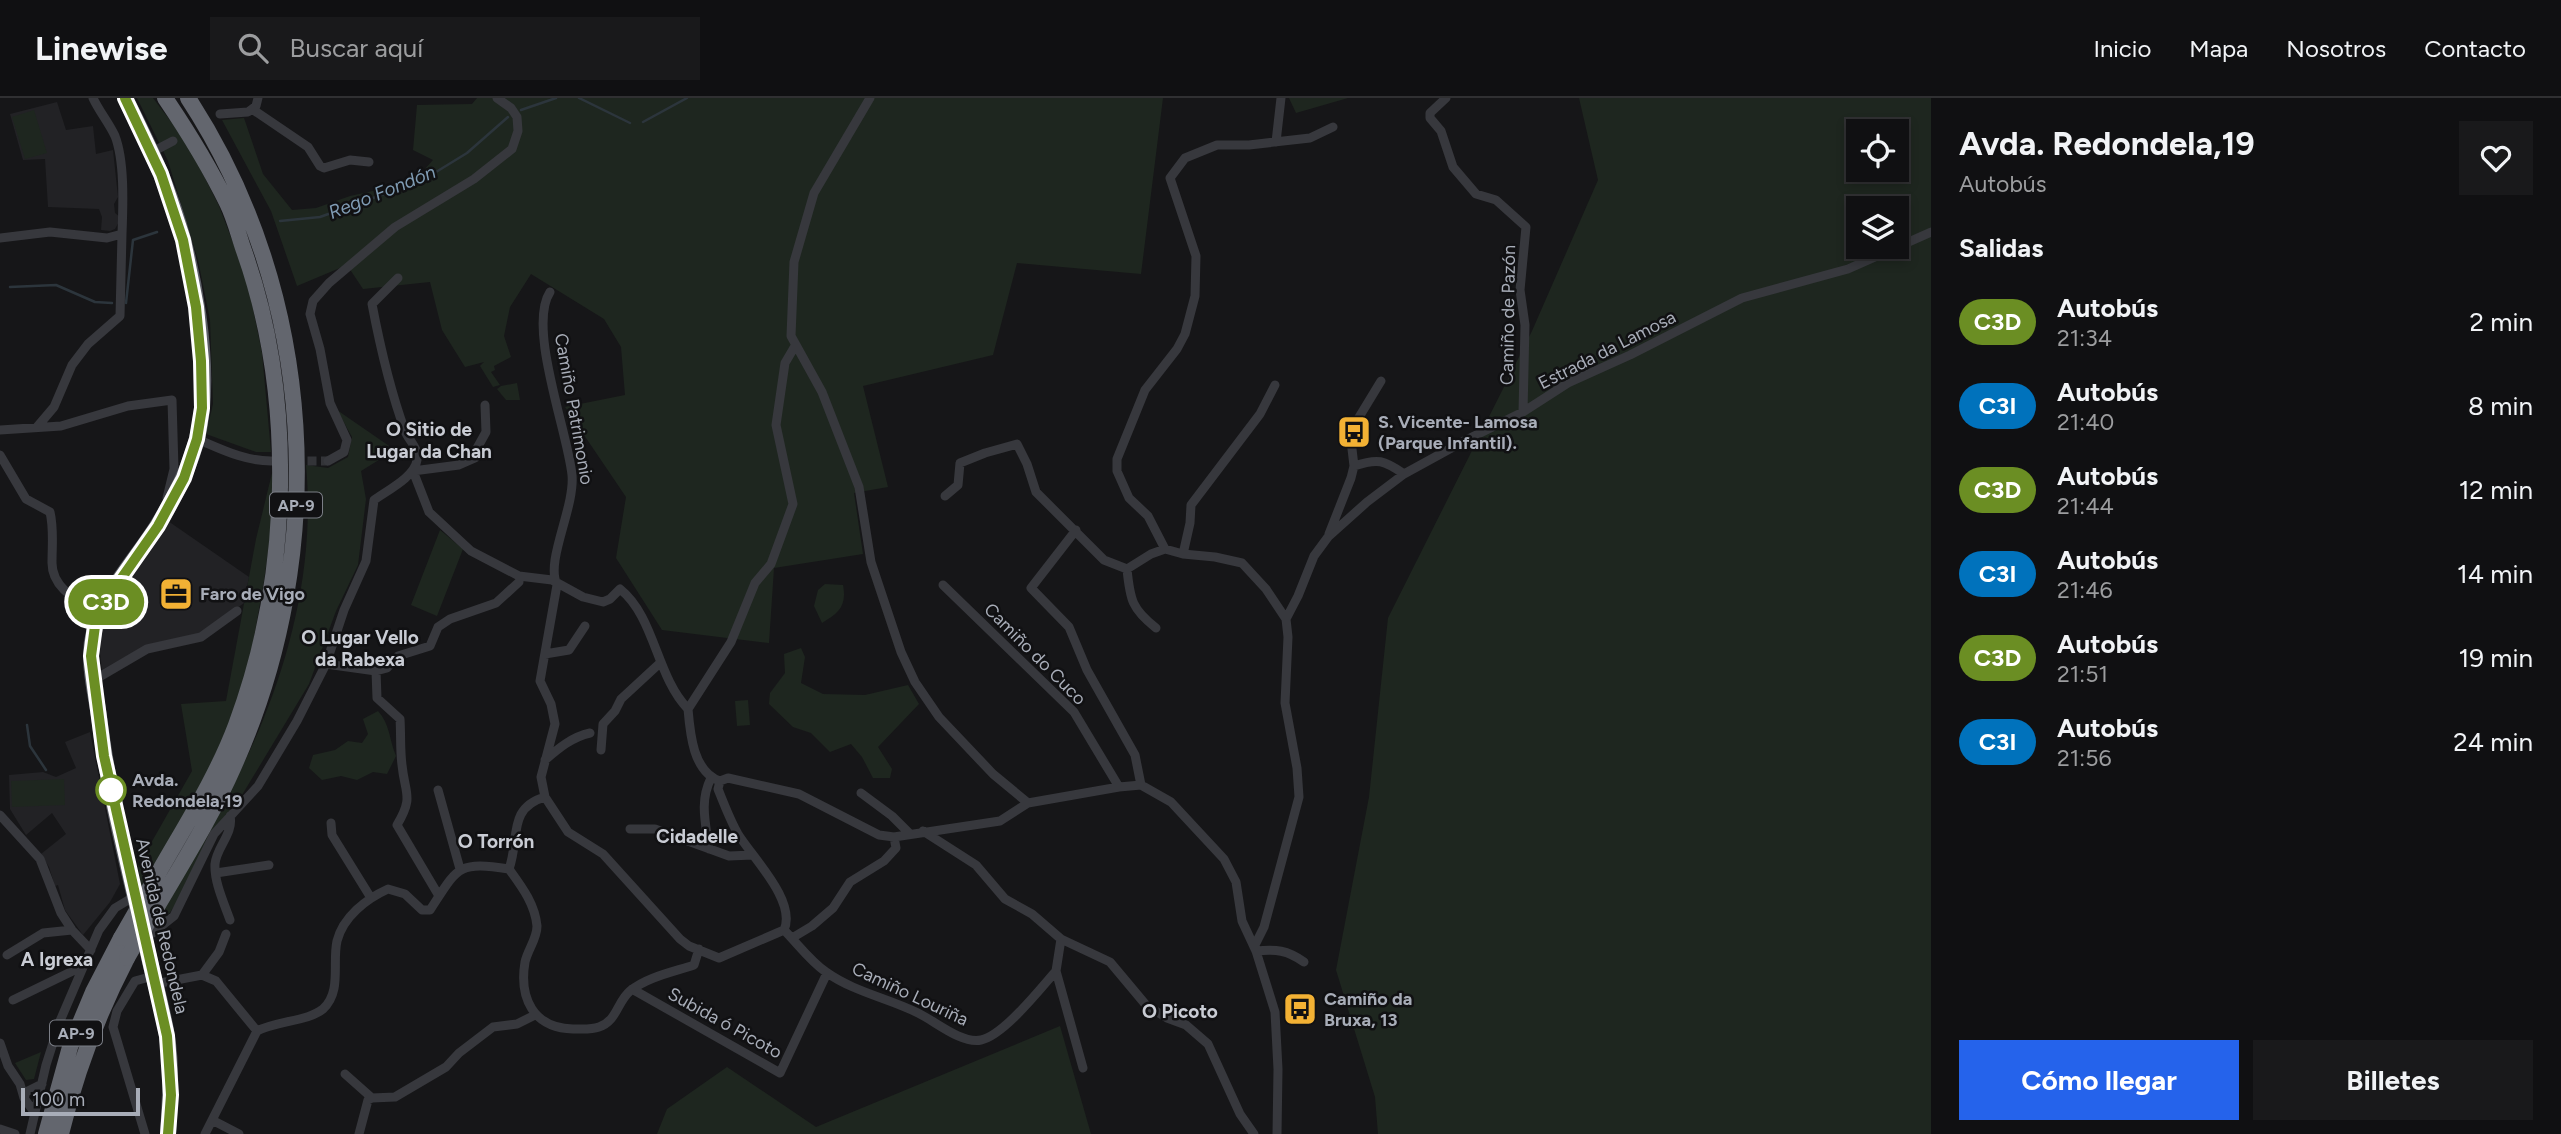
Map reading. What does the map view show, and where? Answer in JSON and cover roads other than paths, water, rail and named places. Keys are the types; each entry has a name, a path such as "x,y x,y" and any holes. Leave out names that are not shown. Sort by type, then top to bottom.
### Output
{"highway":[{"name":"Avenida de Redondela","path":"125,98 152,152 183,240 196,307 201,361 202,408 197,439 184,478 164,515 107,599 95,626 91,656 104,756 167,1036 171,1095 168,1134"},
{"name":"AP-9","path":"46,1134 71,1047 93,992 212,778 236,726 251,676 270,593 279,520 281,437 271,352 255,280 228,205 198,148 165,98"},
{"name":"AP-9","path":"61,1134 85,1051 105,1000 202,830 235,765 268,675 285,603 294,541 298,471 295,401 285,329 266,258 240,189 205,123 188,98"}],"street":[{"path":"37,427 54,407 72,365 88,344 120,316 123,208 117,145 93,98"},
{"path":"220,114 248,112 256,106 258,98"},
{"path":"328,461 344,452 347,440 330,402 310,314 313,301 329,283 395,227 474,179 512,149 518,131 517,117 511,108 497,98"},
{"path":"870,98 814,193 794,262 791,336 822,392 859,487 871,562 901,652 915,682 939,718 993,774 1028,803"},
{"path":"1276,142 1281,98"},
{"name":"Camiño de Pazón","path":"1446,98 1430,113 1430,118 1441,131 1453,167 1476,194 1496,200 1525,227 1520,290 1525,326 1523,412"},
{"path":"252,109 308,147 324,168 350,160 369,162"},
{"path":"1165,549 1148,516 1129,498 1117,471 1117,459 1145,390 1177,349 1185,334 1195,296 1196,256 1170,178 1185,159 1217,145 1310,138 1334,127"},
{"path":"152,152 173,141"},
{"path":"0,238 50,232 107,238 122,233"},
{"name":"Estrada da Lamosa","path":"1286,619 1314,556 1328,537 1404,474 1523,412 1568,383 1742,298 1848,269 1931,232"},
{"path":"398,278 372,304 379,344 406,434 416,448 417,461 413,471 429,512 471,551 519,576 545,578 583,597 603,602 620,589 629,596 637,608 660,663 680,700 688,709 691,746 715,780 737,831 765,868 781,898 786,923 784,930 719,958 690,946 680,939 603,854 568,832 545,797 533,800 521,811 509,869"},
{"name":"Camiño Patrimonio","path":"545,797 541,777 555,724 551,704 540,681 557,585 554,578 559,543 573,490 572,471 553,396 545,340 543,305 550,292"},
{"path":"688,709 731,642 755,583 771,564 793,504 776,425 785,363 795,346"},
{"path":"1328,537 1345,499 1354,466 1350,432 1381,381"},
{"path":"1183,554 1191,523 1191,505 1260,414 1275,386"},
{"path":"0,430 61,426 128,406 172,400 174,469 164,515"},
{"path":"145,939 174,916 214,834 258,786 298,721 326,664 344,610 366,561 373,500 413,471 459,465 475,458 476,450 486,432 485,405"},
{"path":"197,439 241,457 271,461"},
{"path":"945,496 958,485 960,463 1017,444 1036,492 1104,560 1127,569 1165,549 1215,557 1242,563 1266,589 1286,619 1288,648 1285,703 1297,768 1299,797 1264,927 1255,949"},
{"path":"0,455 26,499 50,512 53,536 52,570 60,584 79,602 101,612"},
{"path":"1354,466 1373,460 1388,463 1404,474"},
{"path":"1076,530 1031,588 1069,627 1087,670 1135,755 1141,785"},
{"path":"1127,569 1134,606 1139,615 1156,628"},
{"path":"326,664 376,671 387,668 398,656 430,646 438,627 450,619 496,603 519,582"},
{"name":"Camiño do Cuco","path":"943,585 1074,712 1119,787"},
{"path":"94,680 147,649 201,636 237,611"},
{"path":"545,654 569,650 585,626"},
{"path":"601,750 603,724 621,699 660,663"},
{"path":"376,671 377,698 400,719 402,764 408,787 406,809 397,825 439,896"},
{"path":"545,761 566,743 590,733"},
{"path":"709,849 703,808 704,792 715,780 728,778 799,794 879,835 894,836 1000,821 1028,803 1141,785 1171,802 1224,859 1236,882 1242,920 1255,949 1275,1012 1277,1134"},
{"path":"438,790 460,869"},
{"path":"861,793 910,834"},
{"path":"0,815 40,859 61,913 72,930 91,950"},
{"path":"230,816 229,828 215,862 230,920"},
{"path":"331,823 332,835 371,898"},
{"path":"630,828 655,829 729,856 753,855"},
{"path":"923,831 976,865 1005,898 1032,914 1061,939 1110,962 1146,1005 1167,1018 1186,1025 1208,1044 1240,1114 1254,1134"},
{"path":"792,938 812,926 833,908 850,882 884,861 896,848 894,836"},
{"path":"205,1134 257,1031 323,1009 332,997 337,941 348,918 371,898 388,889 405,894 422,910 430,910 460,869 478,864 509,869 526,892 534,911 537,929 526,959 526,992 535,1015 547,1024 561,1028 592,1029 603,1026 613,1018 624,996 632,989 644,982 694,965 699,949"},
{"path":"216,873 269,865"},
{"path":"30,1134 41,1084 60,1021 83,966 107,918 115,908 135,896"},
{"path":"7,955 43,933 72,930"},
{"name":"Camiño Louriña","path":"784,930 809,958 827,973 870,995 919,1013 942,1029 970,1039 982,1040 1017,1015 1056,971"},
{"path":"202,975 219,952 226,934"},
{"path":"1061,939 1056,971 1083,1068"},
{"path":"1255,949 1290,952 1304,962"},
{"path":"13,1000 83,966"},
{"name":"Subida ó Picoto","path":"632,989 780,1073 827,973"},
{"path":"145,1134 113,1027 117,1011 135,981 202,975 216,981 257,1031"},
{"path":"359,1134 366,1103 372,1098 396,1097 446,1067 459,1053 493,1027 517,1024 535,1015"},
{"path":"0,1043 8,1066 34,1112"},
{"path":"345,1074 372,1098"},
{"path":"26,1094 41,1084"},
{"path":"212,1120 239,1134"},
{"path":"0,1129 15,1134"}],"waterway":[{"name":"Rego Fondón","path":"521,110 556,98"},
{"name":"Rego Fondón","path":"579,98 630,123"},
{"name":"Rego Fondón","path":"643,122 687,98"},
{"name":"Rego Fondón","path":"280,221 320,217 423,180 467,153 508,117"},
{"name":"Rego Fondón","path":"126,303 133,240 157,232"},
{"name":"Rego Fondón","path":"10,287 56,285 95,302 112,303"},
{"path":"27,725 30,746 46,770"}],"tunnel":[{"path":"294,461 328,461"}],"place":[{"name":"S. Vicente- Lamosa (Parque Infantil).","path":"1354,432"},
{"name":"Faro de Vigo","path":"176,594"},
{"name":"Avda. Redondela,19","path":"111,790"},
{"name":"Camiño da Bruxa, 13","path":"1300,1009"}],"district":[{"name":"O Sitio de Lugar da Chan","path":"429,440"},
{"name":"O Lugar Vello da Rabexa","path":"360,648"},
{"name":"Cidadelle","path":"697,836"},
{"name":"O Torrón","path":"496,841"},
{"name":"A Igrexa","path":"57,959"},
{"name":"O Picoto","path":"1180,1011"}]}
